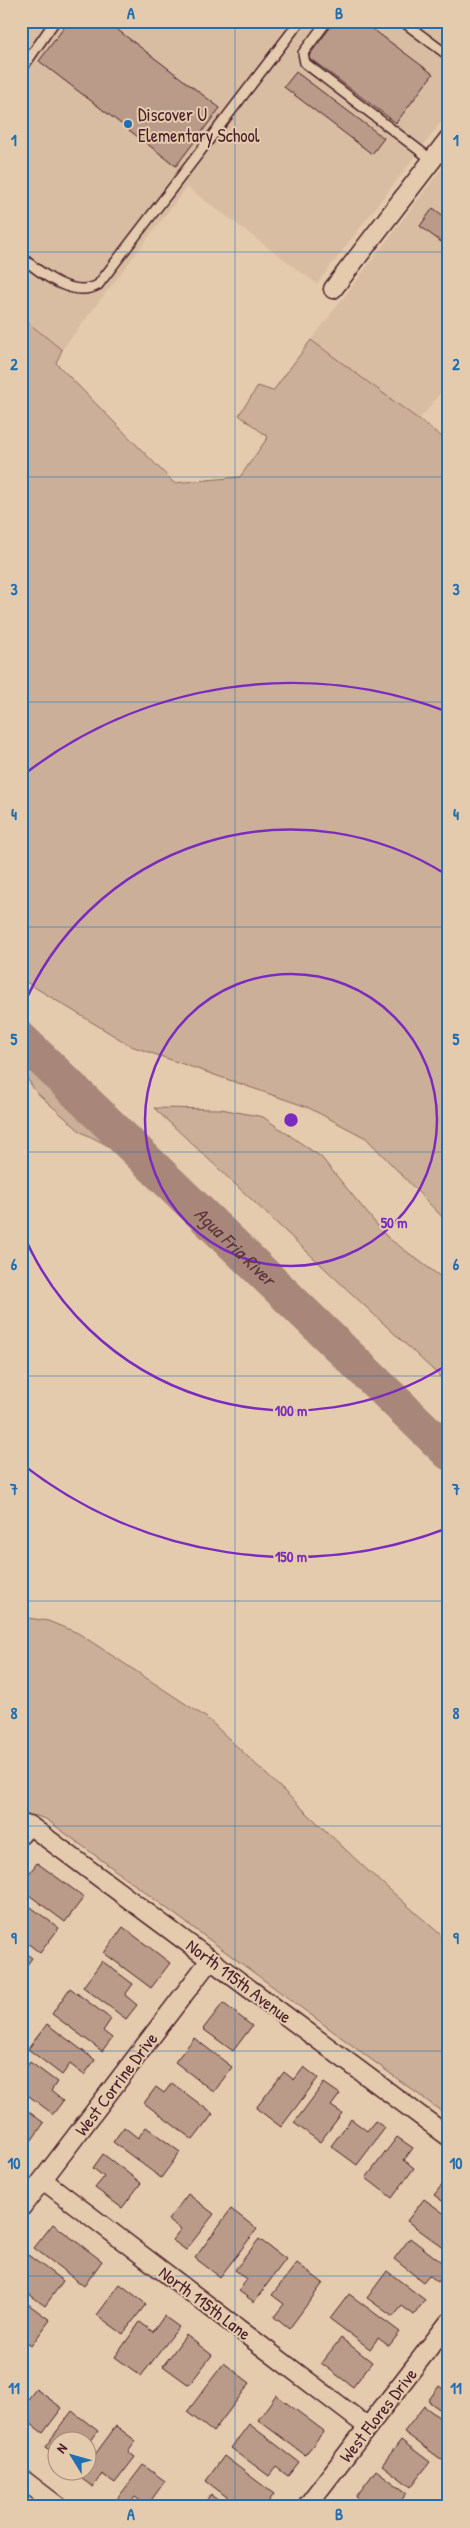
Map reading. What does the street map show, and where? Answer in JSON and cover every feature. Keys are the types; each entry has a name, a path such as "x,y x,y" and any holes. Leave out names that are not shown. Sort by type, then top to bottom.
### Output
{"street":[{"path":"333,288 449,138"},
{"name":"North 115th Avenue","path":"25,1830 210,1960 449,2137"},
{"name":"West Corrine Drive","path":"21,2208 210,1960"},
{"name":"North 115th Lane","path":"43,2180 368,2427"},
{"name":"West Flores Drive","path":"306,2507 449,2322"},
{"path":"21,2478 58,2507"}],"lane":[{"path":"21,70 55,21"},
{"path":"21,257 51,279 68,286 91,289 98,285 300,21"},
{"path":"327,21 303,53 306,63 432,160"},
{"path":"402,21 449,56"}],"shaded area":[{"path":"21,21 449,21 449,112 317,284 187,187 62,350 21,317"},
{"path":"449,159 449,382 419,420 311,340"},
{"path":"21,317 62,350 56,363 174,483 240,477 268,437 239,415 258,386 273,391 311,340 449,442 449,1224 366,1138 307,1107 131,1046 21,979"},
{"path":"21,1023 362,1346 235,1247 133,1158 81,1132 36,1092 21,1069"},
{"path":"154,1108 221,1109 263,1117 321,1157 387,1237 449,1283 449,1385"},
{"path":"21,1617 48,1621 78,1633 207,1718 365,1868 449,1942 449,2117 46,1819 33,1815 21,1816"}],"building":[{"path":"69,21 106,21 220,108 176,166 39,61"},
{"path":"335,21 362,21 433,74 396,123 308,57"},
{"path":"296,72 384,138 372,154 284,87"},
{"path":"433,208 449,220 449,248 420,226"},
{"path":"37,1863 84,1897 65,1922 21,1889 21,1884"},
{"path":"24,1902 59,1928 40,1953 21,1938 21,1906"},
{"path":"123,1927 170,1963 151,1988 104,1953"},
{"path":"21,1950 32,1958 23,1970 21,1969"},
{"path":"102,1961 133,1984 125,1995 137,2005 126,2019 83,1987"},
{"path":"70,1988 111,2019 103,2031 112,2038 102,2051 52,2014"},
{"path":"223,2003 252,2026 233,2051 203,2029"},
{"path":"47,2024 95,2060 84,2075 70,2064 62,2075 28,2049"},
{"path":"194,2038 232,2067 214,2092 175,2062"},
{"path":"30,2062 57,2082 51,2091 63,2101 53,2114 21,2090 21,2074"},
{"path":"304,2067 318,2078 281,2127 256,2108 284,2072 294,2080"},
{"path":"172,2083 213,2114 193,2140 144,2103 156,2087 164,2093"},
{"path":"324,2083 340,2094 331,2106 342,2113 320,2142 294,2123"},
{"path":"21,2106 44,2123 26,2148 21,2144"},
{"path":"351,2119 367,2131 375,2121 385,2128 357,2165 331,2146"},
{"path":"124,2127 138,2138 146,2127 180,2152 161,2178 113,2142"},
{"path":"397,2137 413,2148 404,2160 414,2168 392,2198 366,2178"},
{"path":"103,2154 141,2183 122,2208 95,2188 104,2177 93,2168"},
{"path":"449,2176 449,2206 434,2195"},
{"path":"188,2194 214,2214 186,2250 172,2240 181,2229 168,2220"},
{"path":"424,2199 449,2217 449,2252 407,2221"},
{"path":"231,2209 257,2229 220,2277 195,2258"},
{"path":"53,2224 102,2261 84,2286 34,2248"},
{"path":"410,2238 449,2268 438,2282 429,2275 423,2282 394,2259"},
{"path":"259,2239 286,2259 254,2302 239,2291 247,2279 235,2270"},
{"path":"28,2255 63,2281 45,2306 21,2288 21,2264"},
{"path":"297,2263 323,2283 289,2329 274,2317 284,2304 272,2295"},
{"path":"387,2271 425,2300 414,2315 402,2306 393,2317 367,2298"},
{"path":"120,2284 146,2304 123,2334 97,2315"},
{"path":"349,2294 400,2332 389,2346 378,2338 370,2349 330,2319"},
{"path":"21,2299 50,2320 31,2346 21,2338"},
{"path":"164,2316 179,2327 141,2376 115,2357 140,2322 153,2332"},
{"path":"186,2335 212,2355 189,2385 163,2366"},
{"path":"341,2338 372,2362 353,2387 321,2363"},
{"path":"224,2363 250,2383 213,2432 187,2412"},
{"path":"439,2386 449,2393 449,2416 428,2401"},
{"path":"36,2389 62,2408 43,2433 27,2421 21,2429 21,2408"},
{"path":"276,2395 324,2431 305,2455 258,2420"},
{"path":"424,2406 449,2425 449,2465 404,2432"},
{"path":"72,2411 97,2430 58,2430"},
{"path":"249,2424 299,2462 288,2476 276,2467 269,2476 231,2448"},
{"path":"116,2426 136,2441 128,2452 135,2457 115,2483 102,2474 98,2480 98,2450"},
{"path":"401,2440 430,2462 411,2487 382,2465"},
{"path":"224,2456 274,2494 265,2507 240,2507 206,2481"},
{"path":"143,2465 165,2481 147,2506 135,2497 127,2507 119,2507 114,2503"},
{"path":"376,2470 407,2493 396,2507 370,2507 356,2497"},
{"path":"83,2480 98,2480 93,2487"},
{"path":"211,2495 227,2507 202,2507"}],"waterway":[{"name":"Agua Fria River","path":"21,1039 449,1453"}],"place":[{"name":"Discover U Elementary School","path":"128,124"}]}
